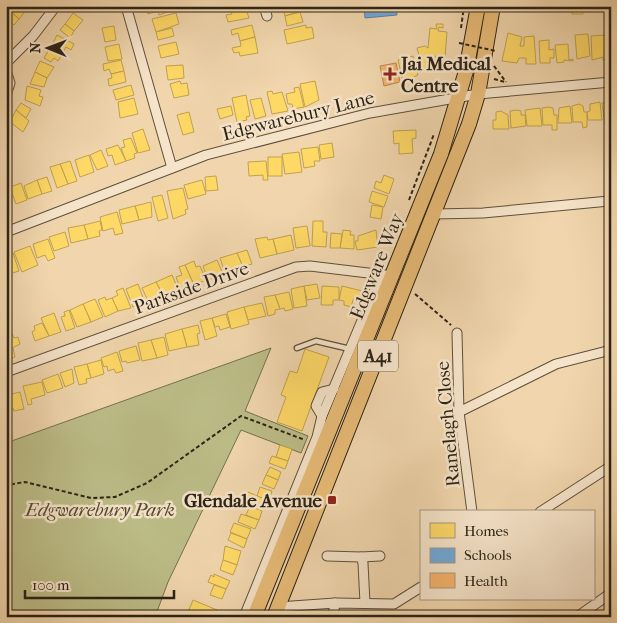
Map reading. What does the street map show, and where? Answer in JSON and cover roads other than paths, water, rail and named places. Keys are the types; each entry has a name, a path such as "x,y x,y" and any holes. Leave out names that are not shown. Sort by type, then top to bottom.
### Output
{"highway":[{"name":"Edgware Way","path":"254,617 387,275 441,154 459,98 475,32 478,6"},
{"name":"Edgware Way","path":"276,612 469,124 478,94 493,6"}],"street":[{"path":"6,63 33,36 56,6"},
{"path":"126,6 172,168"},
{"path":"264,6 267,16"},
{"path":"6,70 10,83 6,95"},
{"name":"Edgwarebury Lane","path":"6,232 206,155 370,113 478,94 611,82"},
{"path":"434,214 483,213 609,201 611,205"},
{"name":"Parkside Drive","path":"6,372 296,267 310,266 387,275"},
{"name":"Edgware Way","path":"244,617 314,443 322,416 316,406 322,392 334,390 350,349 387,275"},
{"name":"Ranelagh Close","path":"457,333 459,412 472,510"},
{"path":"459,412 556,364 611,350"},
{"path":"543,510 611,466"},
{"path":"327,556 361,558 380,556"},
{"path":"361,558 366,603"},
{"path":"276,612 335,603 394,604 420,588"},
{"path":"577,617 611,593"},
{"path":"333,617 335,603"}],"lane":[{"path":"297,348 316,341 350,349"}],"place":[{"name":"Jai Medical Centre","path":"390,74"},
{"name":"Glendale Avenue","path":"332,500"}],"park label":[{"name":"Edgwarebury Park","path":"100,509"}]}
